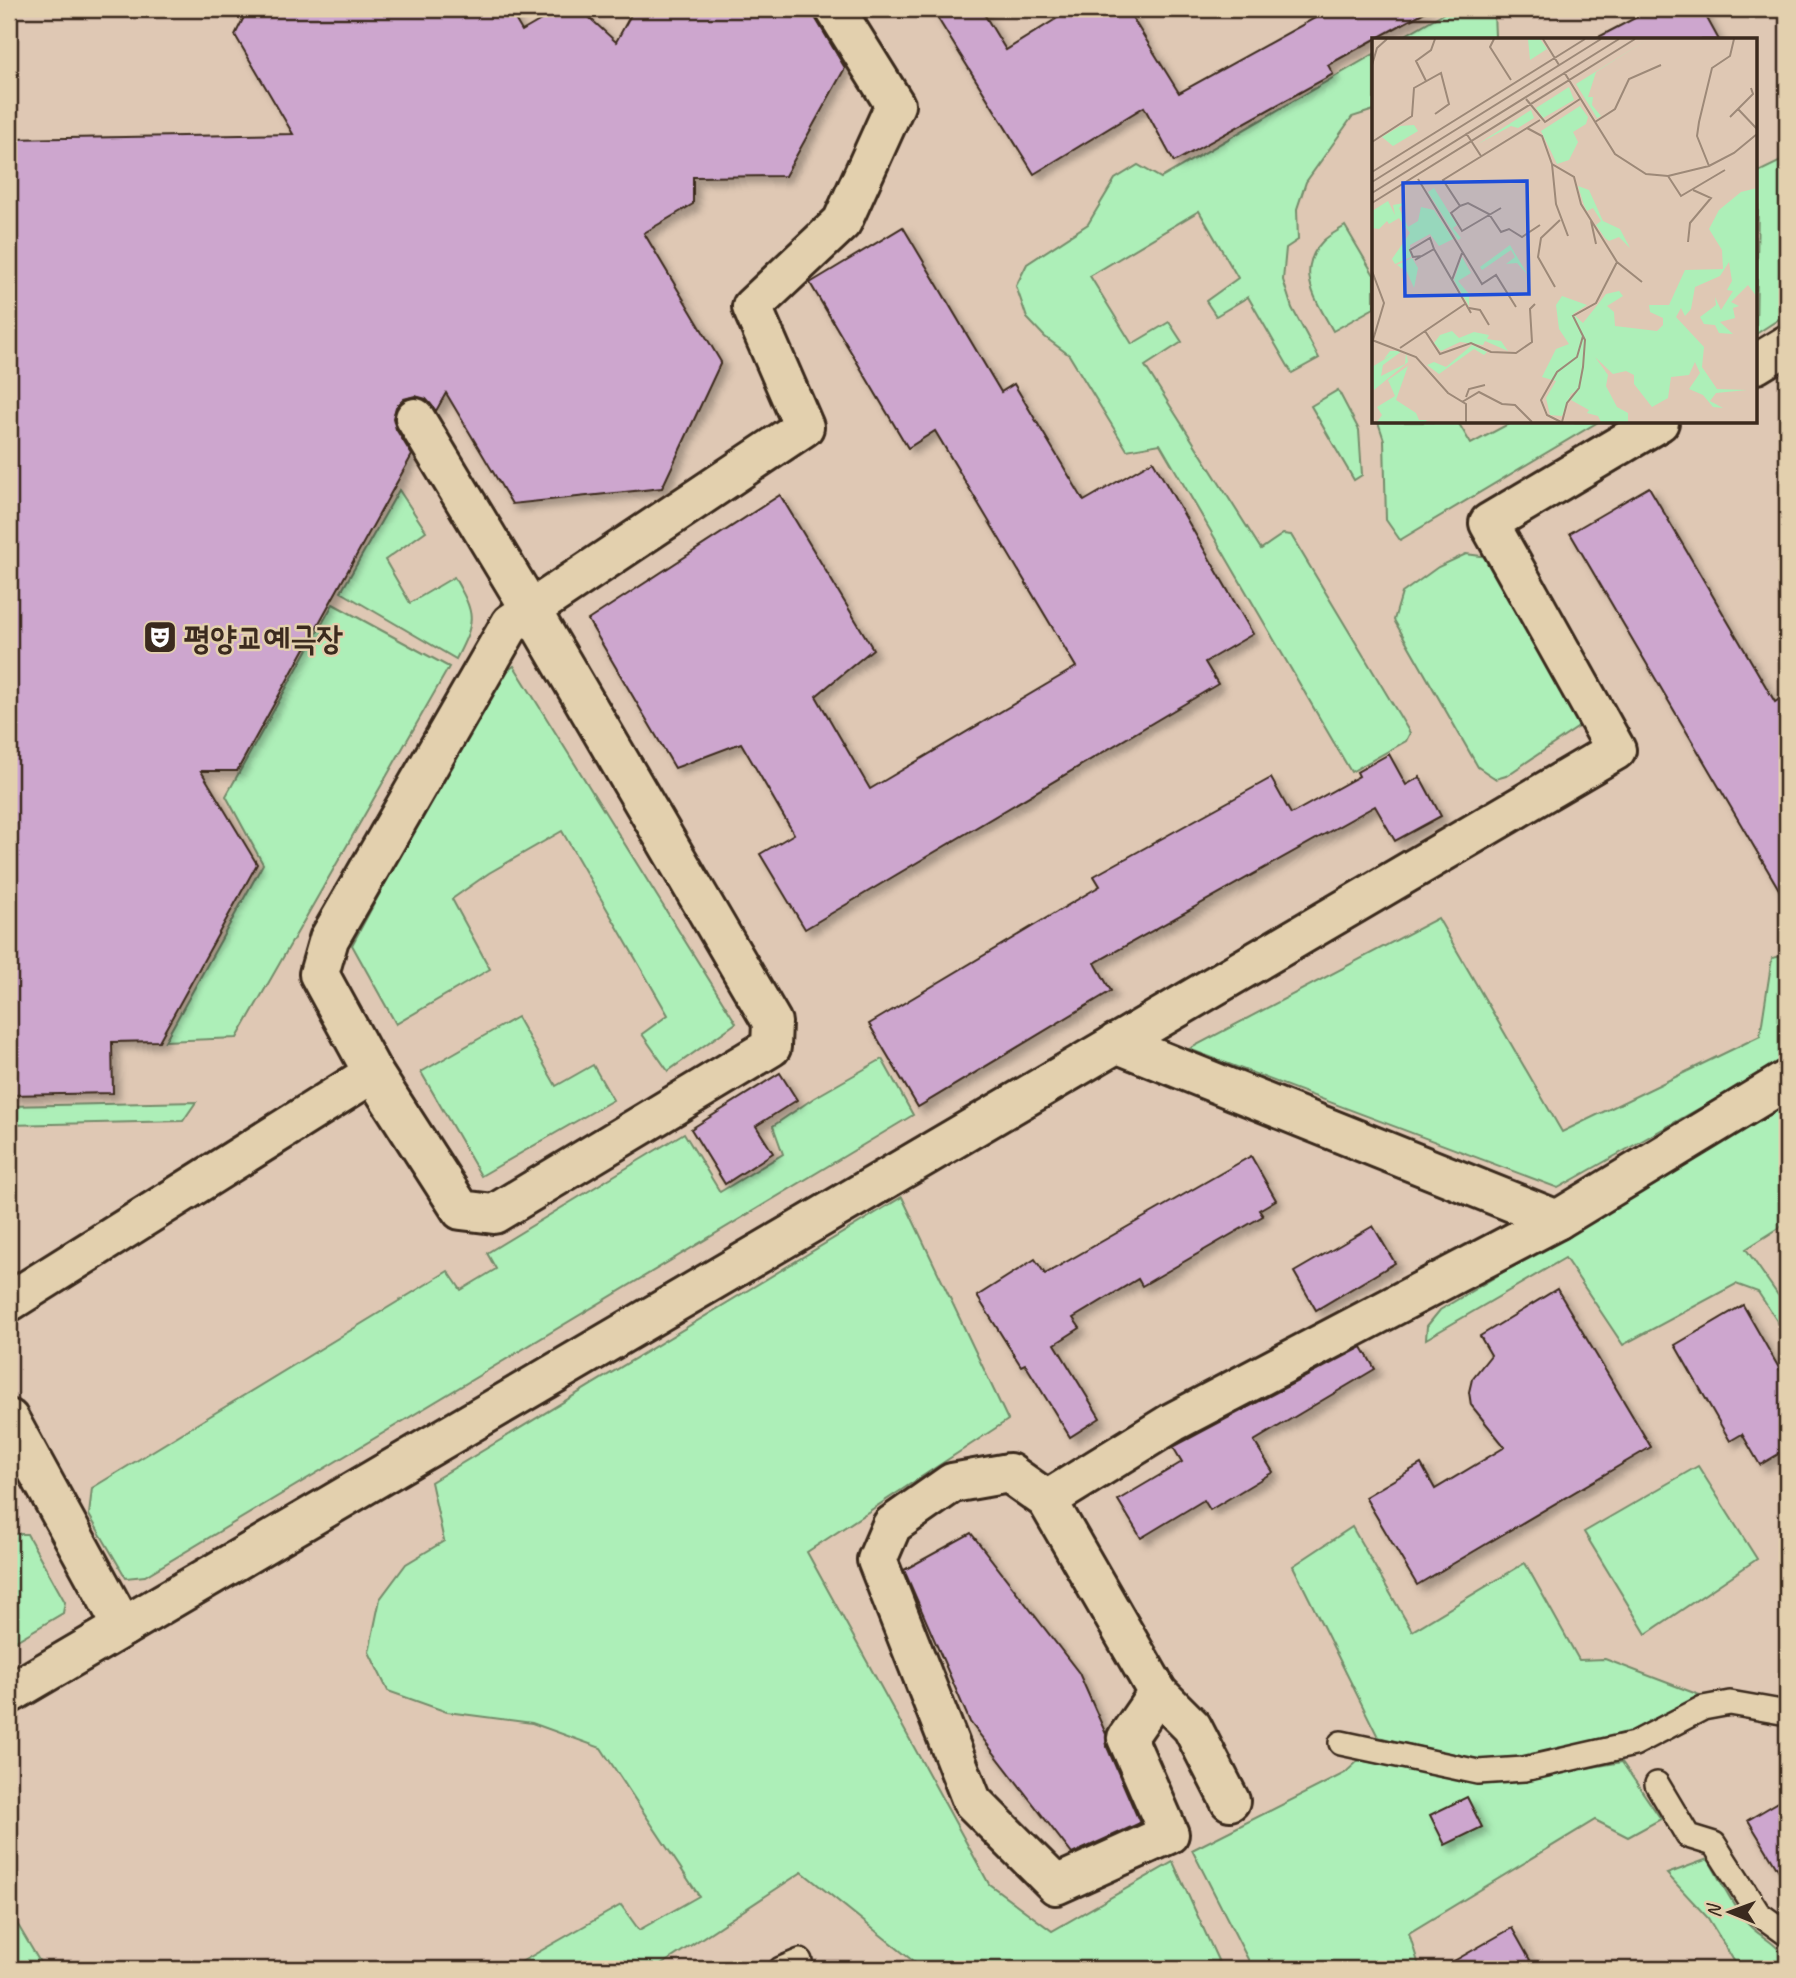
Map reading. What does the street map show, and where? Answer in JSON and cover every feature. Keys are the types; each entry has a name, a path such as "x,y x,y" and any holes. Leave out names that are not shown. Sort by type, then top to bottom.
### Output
{"street":[{"path":"415,418 531,610 772,1022 771,1047 494,1214 461,1210 373,1073 319,974 329,939 511,623 531,610 804,427 752,307 842,222 895,105 835,9"},
{"path":"1758,363 1787,345"},
{"path":"9,1694 1616,750 1489,523 1656,424"},
{"path":"1116,1043 1557,1220"},
{"path":"9,1302 373,1073"},
{"path":"1047,1500 1173,1422 1557,1220 1787,1080"},
{"path":"9,1419 123,1627"},
{"path":"1158,1693 1127,1738 1169,1834 1056,1885 972,1801 877,1560 892,1525 952,1483 1009,1473 1047,1500 1158,1693 1192,1727 1230,1801"}],"lane":[{"path":"1341,1743 1478,1772 1512,1770 1634,1744 1703,1708 1730,1703 1787,1713"},
{"path":"1657,1784 1688,1836 1714,1844 1758,1913 1787,1934"}],"green space":[{"path":"1451,9 1488,9 1494,13 1494,38 1400,38"},
{"path":"1372,55 1372,111 1352,117 1306,182 1297,209 1298,240 1286,248 1283,280 1292,308 1319,358 1292,373 1248,297 1216,316 1206,301 1238,278 1199,211 1090,276 1132,344 1169,322 1182,342 1145,366 1261,549 1283,534 1291,535 1410,733 1406,741 1351,772 1160,444 1127,450 1069,355 1045,337 1027,318 1016,286 1027,264 1088,224 1115,179 1138,165 1161,178"},
{"path":"1787,158 1787,314 1758,333 1758,197 1758,172"},
{"path":"1345,226 1372,272 1372,309 1333,331 1315,298 1309,275 1314,252 1331,235"},
{"path":"1338,390 1359,430 1362,475 1354,480 1311,406"},
{"path":"1379,424 1459,424 1471,444 1508,424 1595,424 1400,540 1386,520 1384,440"},
{"path":"399,490 426,531 385,560 410,603 454,577 470,609 471,618 456,659 341,592"},
{"path":"1466,554 1488,557 1586,722 1506,776 1496,779 1478,767 1394,620 1402,593 1438,567"},
{"path":"333,604 449,667 237,1038 165,1041 263,864 226,796"},
{"path":"514,666 736,1023 668,1071 642,1034 668,1015 562,831 489,873 452,899 490,969 396,1024 352,945 494,680"},
{"path":"1438,918 1562,1132 1760,1036 1772,958 1787,955 1787,1059 1558,1188 1189,1049"},
{"path":"517,1017 556,1086 593,1065 613,1100 481,1176 421,1072"},
{"path":"882,1059 913,1115 145,1576 126,1578 89,1515 92,1488 448,1271 461,1290 496,1269 487,1253 684,1133 720,1192 783,1154 773,1126 814,1098"},
{"path":"196,1102 183,1121 9,1125 9,1106"},
{"path":"1787,1102 1787,1223 1746,1249 1787,1308 1787,1319 1779,1324 1758,1292 1736,1284 1623,1345 1565,1258 1426,1339 1427,1326 1440,1310"},
{"path":"902,1197 1008,1420 807,1552 989,1884 1052,1931 1173,1862 1222,1969 923,1969 802,1872 655,1969 509,1969 621,1905 639,1930 699,1896 601,1748 532,1723 447,1712 388,1691 369,1652 380,1599 406,1564 444,1541 431,1482"},
{"path":"1698,1466 1757,1559 1646,1634 1584,1532"},
{"path":"1352,1527 1412,1631 1525,1563 1579,1660 1605,1659 1702,1696 1637,1730 1521,1760 1485,1762 1378,1737 1293,1566"},
{"path":"14,1534 27,1534 65,1602 63,1613 9,1645 9,1537"},
{"path":"1359,1760 1451,1777 1522,1779 1622,1762 1661,1819 1628,1837 1595,1820 1409,1933 1420,1969 1253,1969 1192,1850 1345,1773"},
{"path":"1708,1859 1744,1919 1778,1949 1786,1961 1787,1969 1739,1969 1708,1918 1667,1874"},
{"path":"9,1910 44,1969 14,1969 9,1960"}],"building":[{"name":"평양교예극장","path":"248,9 509,9 522,31 560,9 580,9 616,42 634,9 810,9 845,68 785,176 693,177 693,204 644,233 721,362 662,488 512,504 446,393 436,411 426,399 415,396 404,399 396,407 393,418 396,429 412,455 237,771 201,771 257,864 159,1041 112,1042 113,1093 9,1095 9,139 293,134 235,35"},
{"path":"932,9 981,9 1006,50 1072,9 1127,9 1179,93 1331,9 1430,9 1377,38 1372,38 1372,41 1328,65 1333,74 1174,162 1144,107 1034,174"},
{"path":"1652,9 1702,9 1718,38 1597,38"},
{"path":"903,227 1001,392 1014,384 1084,501 1153,461 1253,634 1205,662 1218,684 805,929 760,854 794,834 741,743 675,768 588,620 780,495 873,649 816,696 870,789 1076,667 935,431 908,448 810,283"},
{"path":"1649,487 1775,702 1787,694 1787,903 1570,533"},
{"path":"1389,754 1406,785 1420,777 1441,816 1395,841 1375,806 1095,963 1111,991 918,1107 869,1024 1100,886 1094,876 1271,778 1291,814 1359,776 1357,772"},
{"path":"780,1073 797,1100 756,1126 773,1153 725,1184 691,1129"},
{"path":"1251,1156 1276,1200 1259,1210 1263,1216 1142,1286 1138,1279 1073,1318 1080,1328 1055,1344 1100,1418 1070,1437 1025,1364 1021,1366 977,1296 1035,1259 1045,1274"},
{"path":"1373,1226 1395,1263 1316,1310 1294,1272"},
{"path":"1557,1289 1651,1447 1417,1585 1365,1497 1421,1464 1435,1489 1505,1447 1471,1405 1469,1392 1472,1379 1491,1355 1480,1336"},
{"path":"1743,1305 1787,1382 1787,1449 1760,1465 1742,1434 1730,1441 1675,1345"},
{"path":"1362,1347 1375,1369 1254,1441 1273,1472 1210,1510 1204,1500 1141,1538 1118,1500 1182,1462 1173,1447"},
{"path":"971,1533 1079,1673 1140,1823 1072,1854 970,1722 904,1570"},
{"path":"1467,1797 1482,1827 1445,1845 1430,1815"},
{"path":"1787,1797 1787,1884 1748,1820"},
{"path":"1512,1928 1535,1969 1440,1969"}],"place":[{"name":"평양교예극장","path":"160,637"}]}
